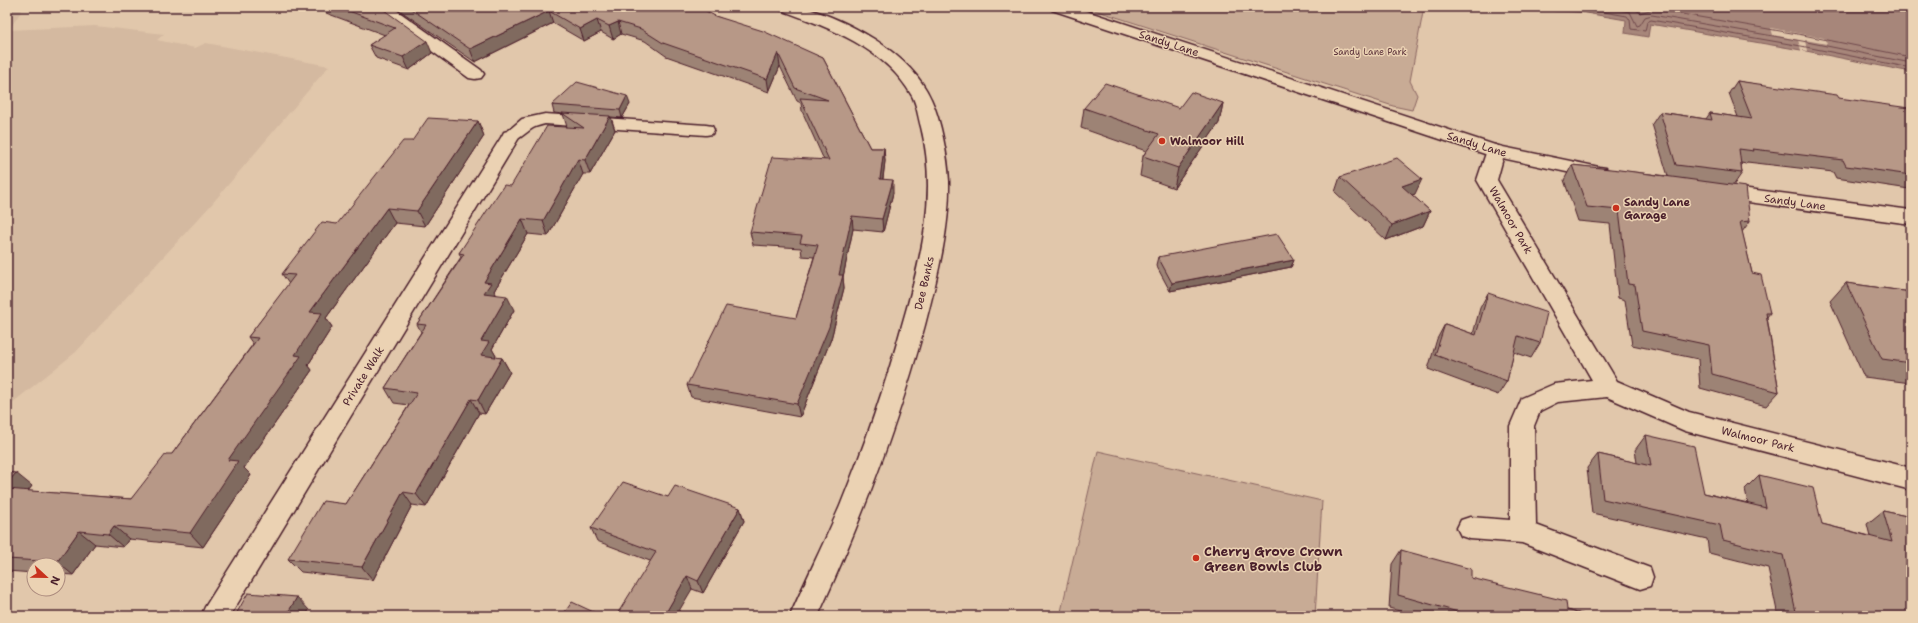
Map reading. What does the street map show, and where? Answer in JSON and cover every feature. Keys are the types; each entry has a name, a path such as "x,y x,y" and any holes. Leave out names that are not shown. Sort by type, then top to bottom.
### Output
{"street":[{"path":"381,7 475,74"},
{"name":"Dee Banks","path":"787,7 820,18 856,35 883,52 905,74 921,97 933,136 939,181 936,227 929,268 904,360 875,446 823,576 804,616"},
{"name":"Sandy Lane","path":"1058,7 1495,151 1616,177"},
{"name":"Private Walk","path":"215,616 511,136"},
{"name":"Walmoor Park","path":"1495,151 1487,180 1609,388"},
{"name":"Sandy Lane","path":"1701,189 1911,217"},
{"name":"Walmoor Park","path":"1523,532 1522,426 1530,405 1554,393 1609,388 1685,421 1911,479"},
{"path":"1470,528 1523,532 1640,577"}],"lane":[{"path":"511,136 528,124 545,119 706,130"}],"shaded area":[{"path":"7,7 24,7 9,30 95,26 164,34 157,40 195,48 206,43 329,66 211,205 76,352 7,407"}],"green space":[{"name":"Sandy Lane Park","path":"1085,7 1424,7 1410,81 1417,95 1412,110 1393,106"},
{"name":"Cherry Grove Crown Green Bowls Club","path":"1098,451 1322,501 1315,616 1060,616"}],"water":[{"path":"1531,7 1911,7 1911,72 1801,50 1650,24 1648,37 1625,33 1626,20 1580,12 1556,11"}],"pier":[{"path":"1771,28 1824,38 1827,44 1805,40 1807,51 1801,50 1798,40 1773,35"}],"building":[{"path":"338,7 380,7 427,41 403,57 369,45 395,28"},
{"path":"408,7 662,7 666,9 670,7 699,7 715,16 763,31 823,58 870,148 884,148 880,179 893,180 882,219 852,216 839,275 843,275 829,327 797,404 687,385 726,306 796,318 818,245 800,243 802,236 750,232 772,157 829,160 800,98 828,100 795,88 778,53 767,79 663,43 641,29 618,22 609,26 597,20 580,29 549,11 470,49"},
{"path":"1737,81 1837,95 1839,98 1909,108 1911,111 1911,175 1846,166 1843,160 1753,149 1754,151 1739,149 1742,173 1676,165 1660,112 1712,120 1710,113 1752,119"},
{"path":"577,82 627,96 620,110 552,105"},
{"path":"1105,83 1179,108 1191,92 1223,103 1178,168 1143,156 1159,134 1084,108"},
{"path":"562,113 610,116 585,160 578,159 543,221 522,219 484,282 491,283 484,293 507,296 481,341 489,342 481,355 502,358 478,400 471,399 416,494 403,492 362,567 288,559 323,501 346,504 417,393 385,388 426,325 417,324 464,254 459,253 504,185 511,186 547,126 584,128"},
{"path":"428,118 478,121 417,211 387,208 310,312 322,313 295,355 301,356 228,460 238,461 190,533 114,526 108,534 79,531 61,557 26,557 26,560 7,559 7,489 131,499 166,454 172,454 258,338 248,337 295,275 282,274 322,222 337,224 403,141 412,141"},
{"path":"1397,158 1422,179 1402,186 1430,211 1392,225 1340,177"},
{"path":"1572,165 1746,187 1750,221 1740,222 1752,273 1761,275 1770,313 1766,313 1779,392 1712,374 1709,345 1642,331 1635,285 1628,284 1619,210 1587,207"},
{"path":"1277,234 1294,260 1172,283 1158,257"},
{"path":"1846,283 1911,292 1911,363 1882,359"},
{"path":"1488,293 1547,313 1540,343 1518,336 1507,381 1435,355 1445,324 1476,335"},
{"path":"1646,435 1694,446 1704,493 1766,508 1759,475 1813,488 1822,524 1892,542 1883,511 1911,517 1911,616 1797,616 1783,555 1723,540 1720,525 1603,499 1598,454 1651,466"},
{"path":"7,472 16,473 7,483"},
{"path":"623,482 668,497 675,486 740,508 698,581 687,576 664,616 616,616 656,552 591,528"},
{"path":"1401,550 1471,569 1471,578 1566,601 1567,610 1589,616 1472,616 1398,595"},
{"path":"248,593 297,597 286,616 235,616"},
{"path":"572,602 602,616 562,616"}],"place":[{"name":"Walmoor Hill","path":"1162,141"},
{"name":"Sandy Lane Garage","path":"1616,208"},
{"name":"Cherry Grove Crown Green Bowls Club","path":"1196,558"}]}
